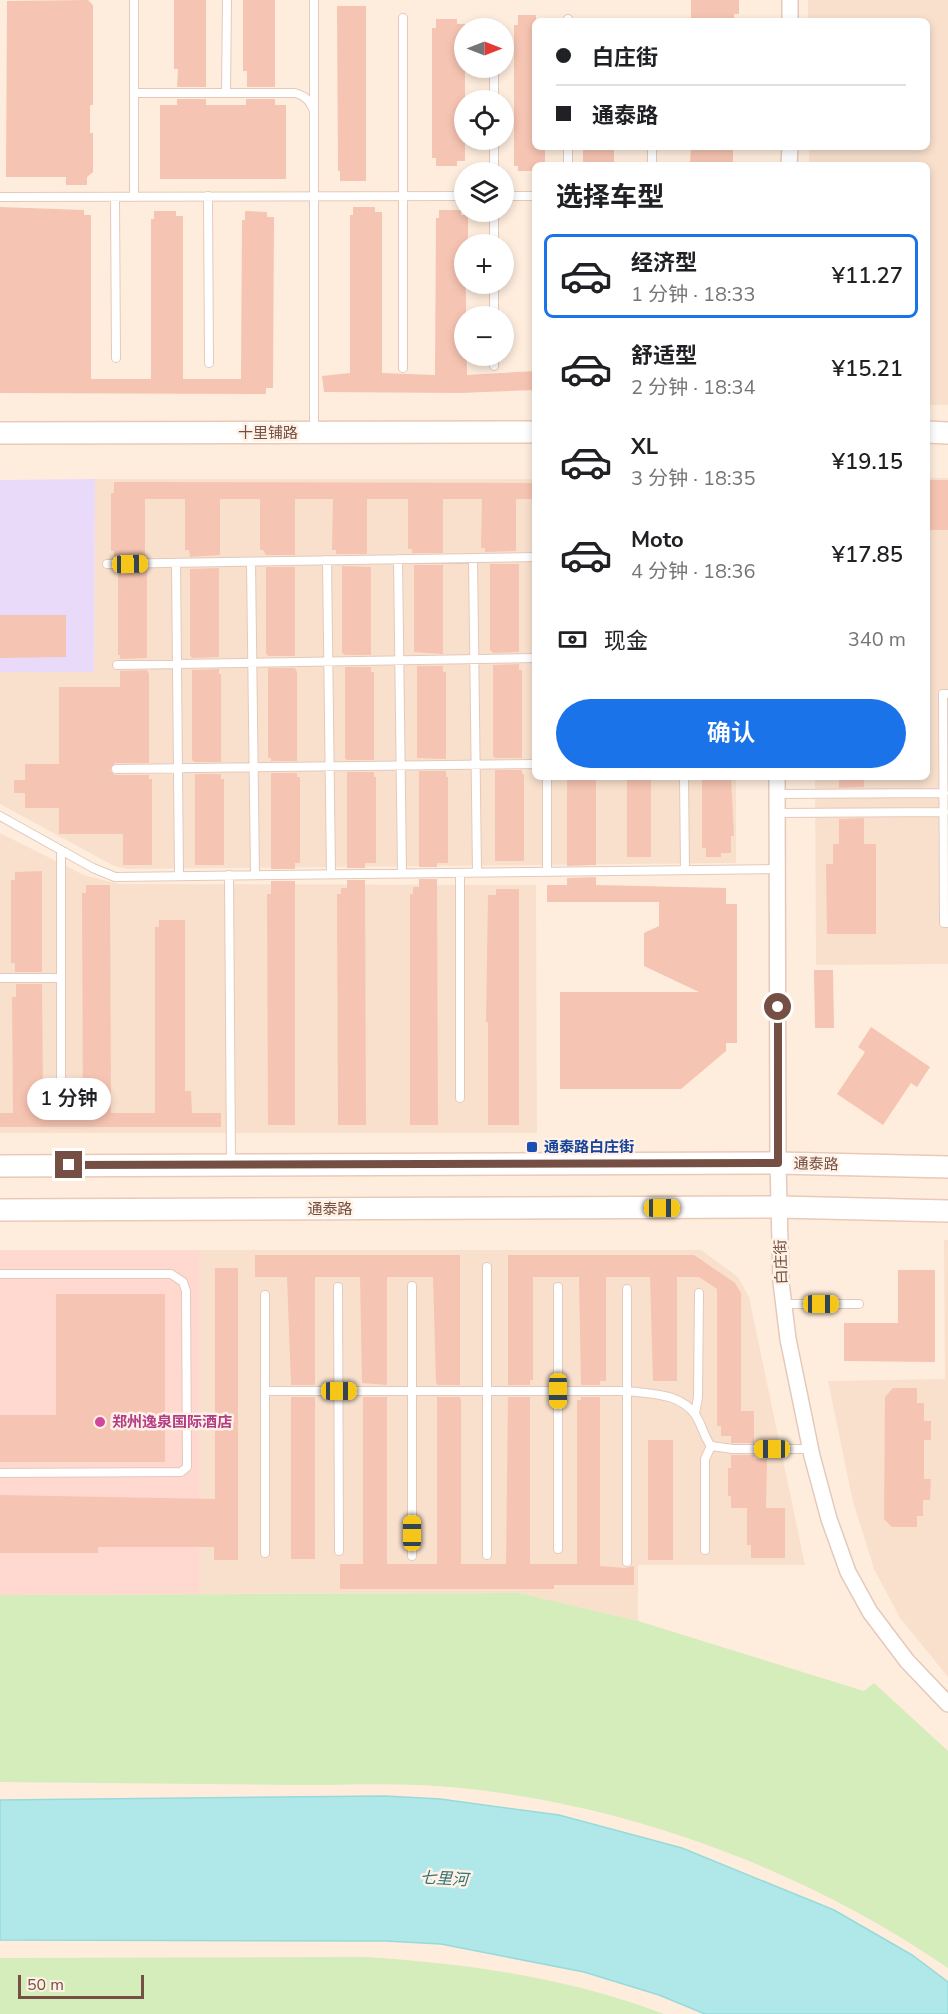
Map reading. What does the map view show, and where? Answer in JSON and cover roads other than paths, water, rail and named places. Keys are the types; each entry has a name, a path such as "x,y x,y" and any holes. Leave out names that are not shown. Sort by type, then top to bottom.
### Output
{"street":[{"path":"790,0 790,18"},
{"name":"十里铺路","path":"0,433 532,432"},
{"path":"930,432 948,433"},
{"name":"白庄街","path":"777,780 778,1163 784,1304 811,1449 829,1519 853,1582 870,1612 906,1661 948,1704"},
{"name":"通泰路","path":"0,1166 778,1163 948,1167"},
{"name":"通泰路","path":"0,1210 780,1207 948,1211"}],"lane":[{"path":"134,0 134,196"},
{"path":"226,93 227,0"},
{"path":"314,0 314,433"},
{"path":"403,18 403,368"},
{"path":"134,93 295,93 307,98 314,111"},
{"path":"115,196 116,358"},
{"path":"208,196 208,363"},
{"path":"0,197 454,196"},
{"path":"514,196 532,196"},
{"path":"107,564 532,557"},
{"path":"473,558 477,872"},
{"path":"398,559 402,873"},
{"path":"327,560 331,874"},
{"path":"251,562 255,875"},
{"path":"176,563 179,876"},
{"path":"117,665 532,658"},
{"path":"948,694 943,694 944,923 948,923"},
{"path":"116,769 532,764"},
{"path":"547,780 547,872"},
{"path":"684,780 685,870"},
{"path":"777,794 944,793"},
{"path":"777,813 944,812"},
{"path":"0,816 115,877 778,869"},
{"path":"61,850 61,1087"},
{"path":"460,873 460,1098"},
{"path":"230,875 231,1164"},
{"path":"0,978 61,978"},
{"path":"487,1267 487,1555"},
{"path":"0,1274 171,1274 183,1282 186,1292 187,1467 181,1472 0,1473"},
{"path":"412,1286 412,1556"},
{"path":"339,1287 339,1551"},
{"path":"558,1287 558,1549"},
{"path":"627,1289 627,1562"},
{"path":"695,1414 698,1397 699,1293"},
{"path":"265,1295 265,1553"},
{"path":"784,1304 859,1304"},
{"path":"265,1391 627,1391 662,1395 682,1402 695,1414 711,1446"},
{"path":"711,1446 732,1449 811,1449"},
{"path":"705,1550 705,1459 711,1446"}],"water":[{"name":"七里河","path":"385,1796 440,1799 559,1815 682,1848 834,1910 912,1955 948,1982 948,2014 705,2014 659,1995 584,1972 441,1944 385,1941 0,1940 0,1800"}],"place":[{"name":"通泰路白庄街","path":"532,1147"},
{"name":"郑州逸泉国际酒店","path":"100,1422"}]}
